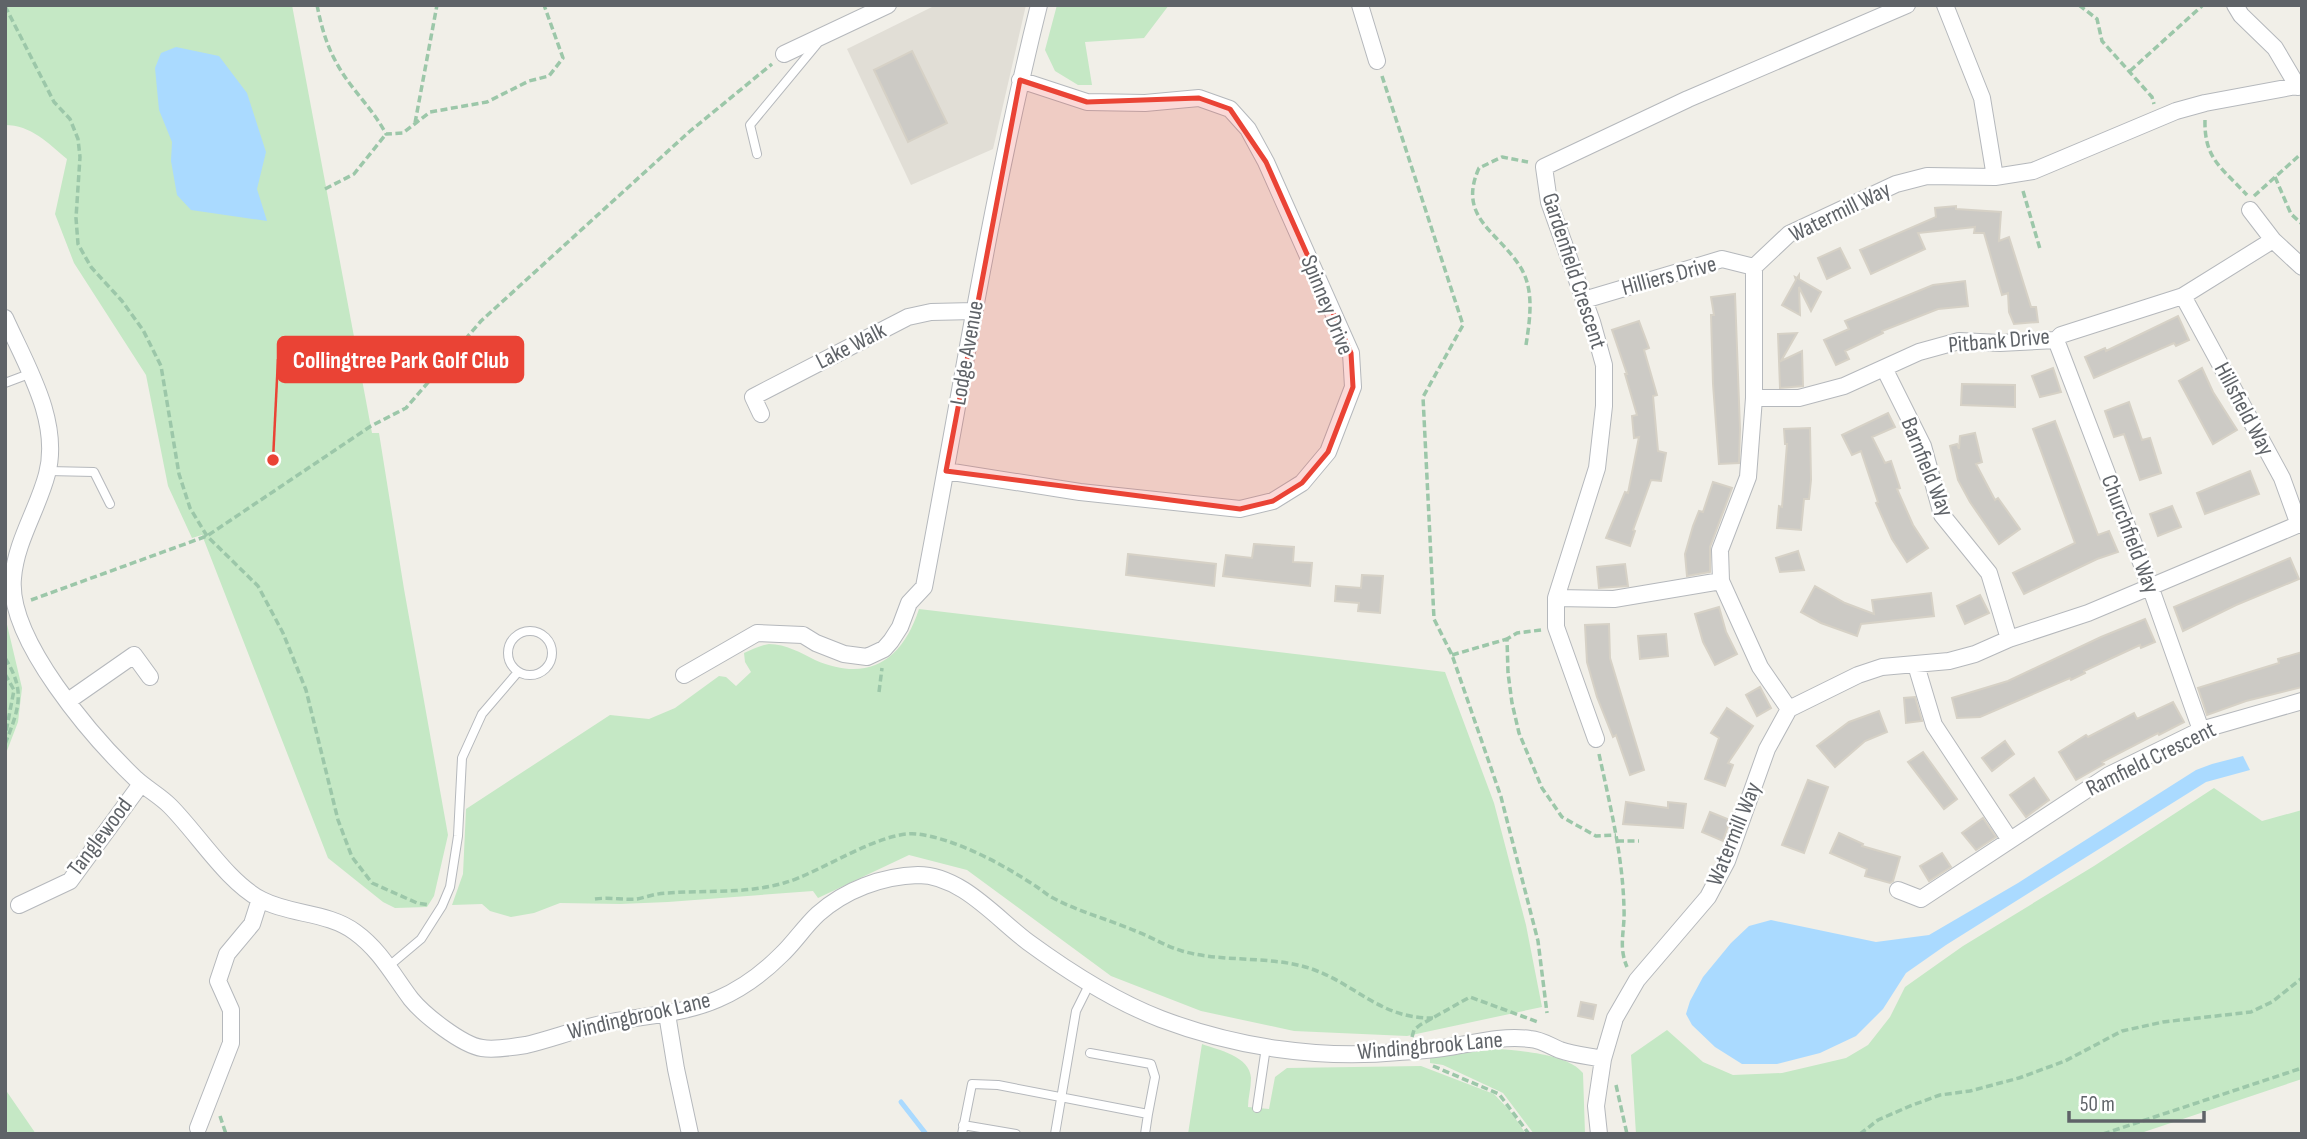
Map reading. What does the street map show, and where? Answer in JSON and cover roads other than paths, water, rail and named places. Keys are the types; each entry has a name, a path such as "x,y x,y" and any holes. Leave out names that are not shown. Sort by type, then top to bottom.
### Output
{"street":[{"path":"784,54 888,5"},
{"name":"Lodge Avenue","path":"684,675 757,633 803,635 845,654 867,657 884,649 900,627 909,603 924,587 974,311 1020,80 1039,5"},
{"path":"1360,5 1377,61"},
{"name":"Gardenfield Crescent","path":"1596,739 1556,628 1556,597 1597,468 1604,407 1604,365 1549,202 1544,167 1688,99 1907,5"},
{"path":"1945,5 1982,98 1995,177"},
{"path":"2235,5 2241,15 2275,48 2300,86"},
{"name":"Spinney Drive","path":"946,471 1080,492 1240,509 1273,502 1303,483 1328,452 1353,387 1351,352 1266,162 1248,129 1230,108 1199,98 1146,103 1087,102 1020,80"},
{"name":"Watermill Way","path":"1754,267 1789,234 1896,184 1927,176 1995,177 2033,171 2176,111 2205,103 2300,86"},
{"path":"2250,210 2273,240 2302,267"},
{"name":"Pitbank Drive","path":"1754,398 1800,398 1844,386 1919,352 1958,341 2000,343 2056,340 2061,335 2183,296 2273,240"},
{"name":"Hilliers Drive","path":"1584,300 1722,260 1754,267"},
{"path":"1754,267 1754,398 1748,477 1720,551 1721,582 1760,667 1790,709 1858,675 1882,667 1950,662 1975,654 2009,639 2088,613 2300,524"},
{"name":"Hillsfield Way","path":"2183,296 2282,478 2300,524"},
{"name":"Lake Walk","path":"761,414 753,397 908,317 931,312 974,311"},
{"name":"Windingbrook Lane","path":"5,318 48,417 51,444 48,471 17,555 12,582 15,609 35,653 90,730 141,784 166,801 233,878 260,899 350,927 372,946 389,966 415,1004 446,1030 481,1048 523,1046 612,1021 667,1014 716,1000 751,981 782,955 819,913 857,888 893,877 927,875 960,888 1028,942 1090,983 1157,1018 1200,1032 1266,1046 1345,1054 1385,1054 1489,1040 1527,1038 1545,1042 1561,1050 1603,1059"},
{"name":"Churchfield Way","path":"2056,340 2150,586 2200,730"},
{"name":"Barnfield Way","path":"1884,368 1923,446 1942,515 1989,573 2009,639"},
{"path":"1556,597 1614,599 1721,582"},
{"path":"68,701 134,655 150,677"},
{"path":"1916,665 1934,725 2010,839"},
{"name":"Ramfield Crescent","path":"1898,890 1922,899 2109,775 2200,730 2302,701"},
{"name":"Watermill Way","path":"1603,1059 1615,1018 1637,979 1709,897 1727,860 1767,749 1790,709"},
{"name":"Tanglewood","path":"19,905 70,881 141,784"},
{"path":"198,1128 231,1043 231,1010 218,981 228,954 252,924 260,899"},
{"path":"667,1014 691,1134"},
{"path":"1599,1134 1596,1106 1603,1059"}],"lane":[{"path":"757,154 750,125 823,36"},
{"path":"5,383 29,374"},
{"path":"48,471 94,472 110,504"},
{"path":"525,631 539,632 550,642 550,663 539,673 525,674 518,671 513,667 508,653 512,639 525,631"},
{"path":"389,966 421,939 442,906 450,887 458,836 462,758 481,714 518,671"},
{"path":"1055,1134 1076,1011 1090,983"},
{"path":"1257,1108 1266,1046"},
{"path":"1090,1053 1151,1064 1155,1077 1145,1134"},
{"path":"1016,1134 963,1129 972,1084 999,1085 1148,1114"}],"water":[{"path":"176,47 219,56 247,93 266,152 257,189 267,221 191,210 177,195 171,161 172,142 159,110 155,68 161,53"},
{"path":"2243,756 2250,770 2206,782 1946,945 1906,973 1883,1009 1856,1036 1820,1053 1777,1064 1742,1064 1715,1047 1692,1025 1686,1014 1703,977 1749,926 1771,920 1876,942 1929,935 2018,883 2196,770"}],"waterway":[{"path":"901,1102 926,1134"}],"place":[{"name":"Collingtree Park Golf Club","path":"273,460"}]}
